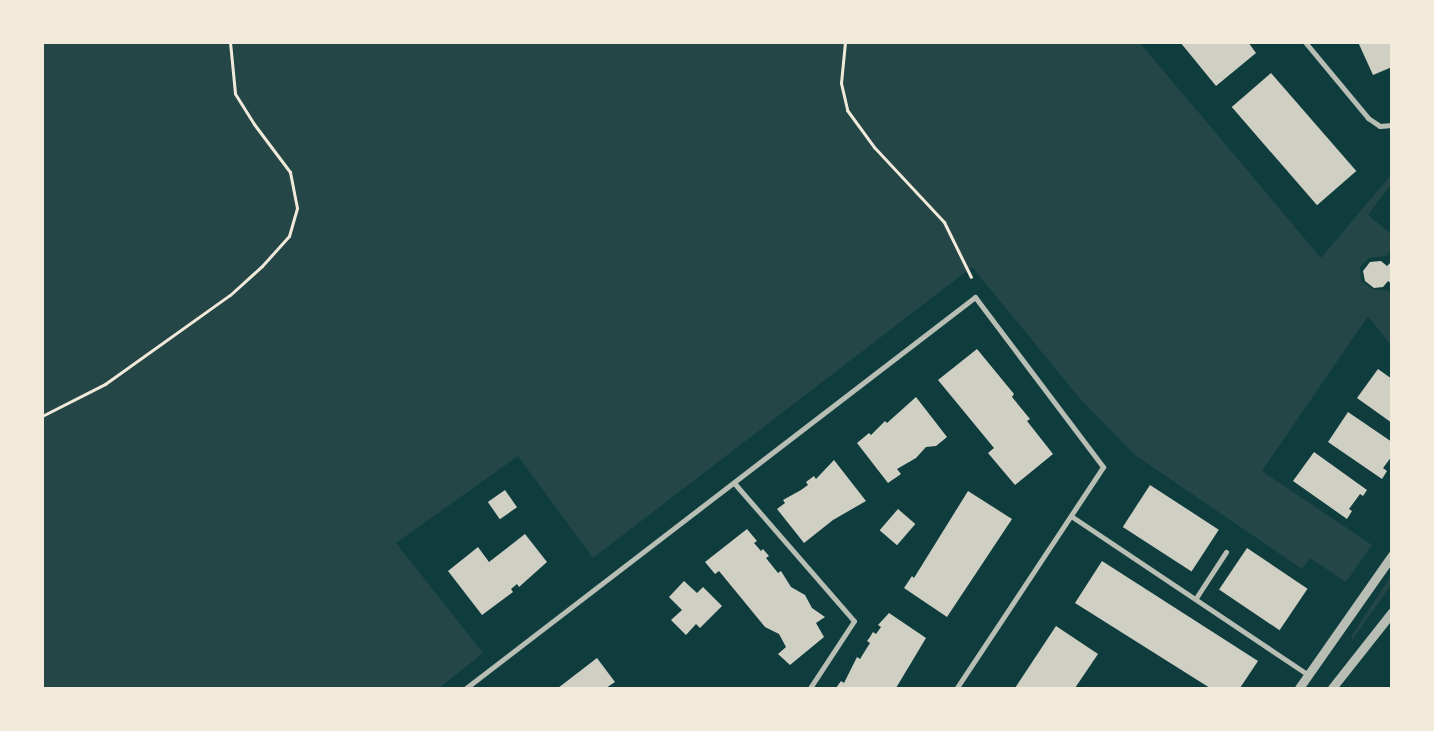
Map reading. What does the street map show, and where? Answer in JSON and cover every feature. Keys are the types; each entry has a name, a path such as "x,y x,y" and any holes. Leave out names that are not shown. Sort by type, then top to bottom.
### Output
{"street":[{"path":"1305,42 1368,118 1380,126 1392,125"},
{"path":"466,688 735,484 975,297 1103,467 957,688"},
{"path":"735,484 854,621 810,688"},
{"path":"1071,516 1307,674"},
{"path":"1196,598 1226,552"},
{"path":"1299,688 1392,555"},
{"path":"1332,688 1392,612"}],"path":[{"path":"42,416 105,384 230,295 262,266 289,236 297,208 290,172 254,124 235,93 230,42"},
{"path":"846,42 841,83 847,110 874,147 944,222 971,277"}],"shaded area":[{"path":"42,43 1140,43 1321,258 1391,175 1391,184 1368,215 1391,234 1391,250 1386,256 1369,258 1360,267 1361,281 1372,289 1391,291 1391,345 1368,316 1262,471 1372,545 1346,582 1310,558 1302,569 1135,455 1082,401 972,267 593,558 518,456 396,543 483,653 439,688 43,688"},
{"path":"1391,576 1391,585 1352,640 1352,635"}],"building":[{"path":"1180,42 1248,42 1256,53 1216,86"},
{"path":"1358,42 1392,42 1392,67 1373,75"},
{"path":"1271,73 1356,171 1317,205 1232,107"},
{"path":"1381,261 1387,266 1392,261 1392,284 1388,281 1383,287 1374,288 1365,281 1363,271 1370,262"},
{"path":"977,349 1014,394 1012,397 1030,419 1027,421 1053,454 1015,485 988,453 994,448 938,380"},
{"path":"1378,369 1392,379 1392,423 1357,398"},
{"path":"916,397 947,437 936,446 926,447 916,458 897,469 901,474 888,483 857,443 869,433 871,435 885,421 887,423"},
{"path":"1348,412 1392,442 1392,456 1383,468 1387,471 1382,479 1328,442"},
{"path":"1314,452 1367,490 1363,496 1360,494 1349,509 1352,511 1347,519 1293,481"},
{"path":"834,460 866,501 833,520 804,543 777,509 785,503 783,500 808,485 806,482 814,476 816,479"},
{"path":"1150,485 1219,530 1192,572 1123,527"},
{"path":"505,490 517,507 500,519 488,502"},
{"path":"968,491 1012,519 947,617 904,588 912,576 914,578"},
{"path":"898,509 915,524 897,545 880,530"},
{"path":"747,529 757,541 754,543 769,556 766,558 778,573 781,571 791,587 805,595 812,608 825,617 816,623 824,637 790,665 778,654 786,647 779,634 765,627 719,571 715,574 705,562"},
{"path":"525,534 547,562 519,587 517,584 511,589 513,592 482,615 448,571 478,547 489,562"},
{"path":"1247,548 1308,589 1280,630 1219,589"},
{"path":"1102,561 1258,661 1240,688 1210,688 1075,603"},
{"path":"684,581 697,593 703,587 722,606 700,628 696,624 686,635 671,620 682,610 669,597"},
{"path":"889,613 926,638 896,688 836,688 841,681 844,683 857,657 860,659 870,643 867,641 873,632 876,634 881,627 878,625"},
{"path":"1056,626 1098,654 1075,688 1015,688"},
{"path":"597,658 615,682 606,688 558,688"}]}
